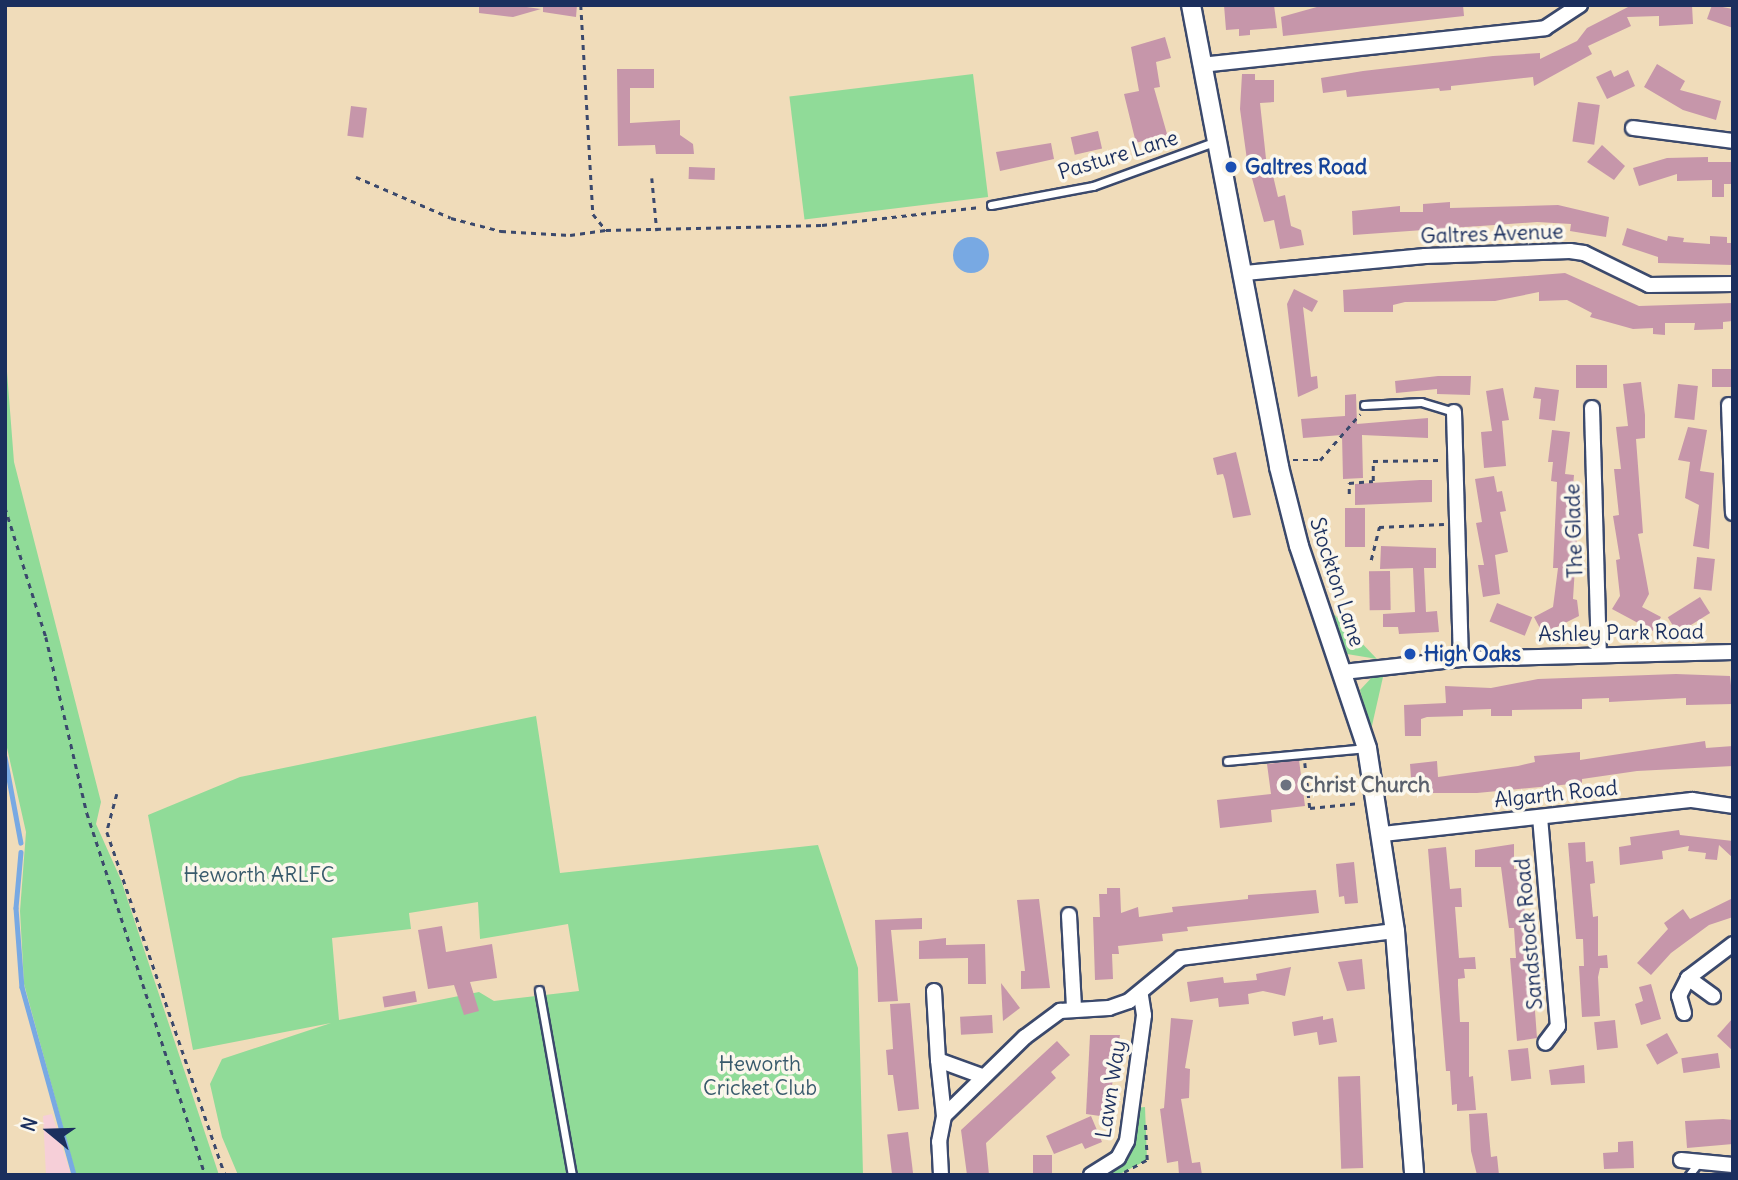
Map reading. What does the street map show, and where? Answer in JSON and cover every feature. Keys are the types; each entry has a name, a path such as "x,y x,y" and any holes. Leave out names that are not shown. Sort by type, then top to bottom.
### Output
{"street":[{"name":"Stockton Lane","path":"1191,5 1214,142 1245,273 1278,460 1299,546 1367,748 1383,834 1395,931 1414,1175"},
{"path":"1201,65 1545,28 1580,5"},
{"path":"1633,128 1733,141"},
{"name":"Galtres Avenue","path":"1245,273 1425,256 1570,251 1584,253 1649,285 1733,284"},
{"path":"1729,405 1733,513"},
{"name":"The Glade","path":"1592,408 1599,654"},
{"path":"1454,412 1461,659"},
{"name":"Ashley Park Road","path":"1343,672 1461,659 1733,652"},
{"name":"Algarth Road","path":"1383,834 1692,800 1733,806"},
{"name":"Sandstock Road","path":"1540,817 1558,1026 1545,1043"},
{"path":"1069,915 1074,1007"},
{"path":"944,1116 982,1076 1048,1018 1074,1007 1109,1008 1141,995 1181,958 1395,931"},
{"path":"1684,1013 1679,996 1688,978 1733,944"},
{"path":"1688,978 1713,996"},
{"path":"934,991 944,1116 939,1142 942,1175"},
{"name":"Lawn Way","path":"1091,1175 1118,1158 1127,1141 1144,1014 1141,995"},
{"path":"938,1060 982,1076"},
{"path":"1681,1160 1733,1165"}],"lane":[{"name":"Pasture Lane","path":"991,205 1093,186 1214,142"},
{"path":"1364,405 1421,402 1454,412"},
{"path":"1227,761 1367,748"},
{"path":"539,990 572,1175"},
{"path":"1689,1175 1698,1163"}],"path":[{"path":"581,5 593,215 606,230"},
{"path":"356,177 451,218 501,231 570,235 606,230 657,231 822,225 991,205"},
{"path":"652,178 657,231"},
{"path":"1278,460 1320,460 1345,436 1364,405"},
{"path":"1349,494 1349,483 1373,481 1373,461 1455,460"},
{"path":"5,508 46,637 87,813 205,1175"},
{"path":"1371,560 1379,527 1457,524"},
{"path":"1304,754 1310,808 1377,801"},
{"path":"117,794 107,832 225,1175"}],"shaded area":[{"path":"52,1114 71,1175 46,1175 43,1116"}],"green space":[{"path":"973,74 988,197 804,220 789,97"},
{"path":"5,346 14,462 101,802 96,824 121,880 219,1175 76,1175 24,984 20,911 26,832 5,739"},
{"path":"1331,611 1377,659 1347,654"},
{"path":"1375,674 1383,677 1371,730 1360,690"},
{"path":"536,716 560,873 818,845 858,968 863,1175 238,1175 222,1137 210,1084 222,1059 331,1023 193,1050 148,815 240,777","holes":["478,902 480,939 568,924 579,991 494,1001 479,992 339,1020 332,938 411,929 409,913"]},
{"path":"1145,1107 1147,1160 1118,1175 1102,1175 1133,1147 1135,1108"}],"water":[{"path":"971,237 984,242 989,255 984,268 971,273 958,268 953,255 958,242"}],"building":[{"path":"479,5 512,5 541,9 513,17 479,13"},
{"path":"543,5 577,5 576,17 543,12"},
{"path":"1224,5 1274,5 1277,28 1250,30 1250,35 1239,36 1239,29 1226,30"},
{"path":"1324,5 1463,5 1464,16 1283,36 1281,17"},
{"path":"1632,5 1692,5 1693,24 1659,26 1659,16 1627,17 1631,26 1588,46 1592,54 1534,86 1533,77 1451,86 1451,90 1440,91 1439,88 1347,97 1346,90 1323,93 1321,78 1363,71 1493,56 1540,53 1540,59 1577,41 1587,28"},
{"path":"1712,5 1733,9 1733,28 1707,19"},
{"path":"1165,37 1171,58 1156,62 1160,87 1154,88 1169,141 1151,146 1149,139 1136,143 1124,94 1139,91 1131,47"},
{"path":"1657,64 1685,81 1680,90 1721,101 1716,120 1683,110 1644,87"},
{"path":"617,69 654,69 654,88 630,88 630,123 680,120 680,135 693,144 694,154 656,154 655,145 618,146"},
{"path":"1611,70 1614,77 1628,70 1635,86 1607,99 1596,77"},
{"path":"1242,74 1255,74 1255,80 1274,80 1274,102 1260,103 1267,168 1271,167 1278,197 1285,195 1291,226 1301,230 1304,245 1280,249 1274,220 1264,222 1247,160 1240,109"},
{"path":"1578,102 1600,105 1594,145 1572,142"},
{"path":"351,106 367,108 363,138 347,136"},
{"path":"1098,131 1102,149 1075,155 1071,137"},
{"path":"1051,143 1054,159 1000,171 996,152"},
{"path":"1602,145 1625,166 1614,180 1587,162"},
{"path":"1708,157 1708,162 1733,162 1733,184 1724,184 1724,197 1712,197 1712,180 1677,181 1677,174 1639,186 1633,168 1667,158"},
{"path":"689,167 715,168 715,180 689,179"},
{"path":"1450,202 1450,208 1558,205 1609,217 1606,237 1570,231 1571,224 1537,222 1353,235 1352,211 1400,206 1400,212 1423,212 1423,204"},
{"path":"1627,228 1667,241 1668,236 1684,238 1683,242 1710,244 1710,236 1727,237 1727,243 1733,243 1733,265 1658,263 1658,257 1622,245"},
{"path":"1565,273 1639,306 1733,303 1733,321 1723,322 1723,329 1694,330 1695,323 1665,323 1665,335 1653,334 1653,328 1633,329 1590,317 1592,313 1567,300 1539,301 1539,292 1495,301 1405,302 1393,305 1393,312 1344,312 1343,290"},
{"path":"1294,289 1318,301 1312,312 1303,307 1311,377 1317,376 1318,388 1298,397 1287,304"},
{"path":"1576,365 1607,365 1607,388 1576,388"},
{"path":"1712,369 1733,369 1733,387 1712,387"},
{"path":"1438,376 1471,376 1470,395 1437,394 1437,389 1396,393 1395,381"},
{"path":"1641,382 1645,438 1636,439 1643,533 1638,534 1649,594 1642,607 1661,617 1653,631 1612,609 1620,596 1616,560 1620,559 1613,516 1619,515 1614,469 1621,469 1616,427 1628,426 1623,384"},
{"path":"1678,384 1698,386 1694,420 1674,418"},
{"path":"1535,387 1559,390 1555,421 1539,419 1541,399 1533,398"},
{"path":"1503,388 1509,420 1502,421 1506,466 1484,468 1481,432 1492,431 1486,391"},
{"path":"1356,394 1357,424 1428,418 1428,438 1362,435 1363,478 1343,479 1342,435 1303,438 1301,419 1345,416 1345,395"},
{"path":"1688,427 1707,430 1700,471 1714,473 1709,549 1693,546 1699,505 1685,498 1690,462 1678,460"},
{"path":"1552,430 1570,432 1565,474 1574,475 1570,519 1578,519 1573,599 1577,600 1579,616 1543,634 1534,617 1553,607 1558,568 1553,568 1557,482 1551,481 1553,462 1548,462"},
{"path":"1236,452 1251,515 1233,518 1223,474 1217,475 1213,458"},
{"path":"1494,476 1497,492 1502,491 1506,511 1500,512 1508,552 1495,555 1500,594 1483,597 1478,565 1484,565 1476,523 1482,522 1475,479"},
{"path":"1432,480 1432,502 1355,505 1355,484"},
{"path":"1345,508 1365,508 1365,547 1345,547"},
{"path":"1381,546 1436,548 1436,568 1424,568 1426,612 1437,611 1439,632 1399,634 1398,627 1383,627 1383,614 1415,612 1413,568 1380,569"},
{"path":"1697,557 1715,559 1712,591 1694,589"},
{"path":"1369,571 1390,571 1391,610 1370,610"},
{"path":"1700,597 1710,613 1678,633 1668,617"},
{"path":"1497,603 1532,617 1525,636 1490,622"},
{"path":"1676,674 1730,676 1733,704 1686,705 1686,698 1609,702 1609,698 1582,699 1582,709 1512,710 1512,716 1491,716 1491,709 1463,710 1463,716 1421,719 1421,736 1405,736 1404,705 1446,703 1445,686 1491,688 1538,679"},
{"path":"1705,741 1706,748 1733,746 1733,766 1637,771 1582,779 1582,783 1477,793 1412,793 1410,764 1437,761 1438,777 1518,766 1535,762 1534,756 1580,752 1580,760"},
{"path":"1299,760 1305,806 1271,810 1272,822 1220,828 1217,800 1271,794 1267,764"},
{"path":"1679,830 1680,835 1733,841 1733,858 1719,845 1717,860 1705,859 1706,853 1688,851 1689,846 1662,851 1663,859 1620,865 1619,847 1631,845 1630,837"},
{"path":"1585,842 1586,862 1593,861 1595,883 1590,884 1593,917 1598,916 1598,956 1607,955 1608,968 1600,968 1598,977 1600,1016 1582,1017 1579,966 1584,966 1583,939 1576,939 1568,843"},
{"path":"1514,844 1514,869 1518,869 1524,896 1526,943 1530,943 1537,1038 1517,1041 1510,958 1516,958 1514,928 1509,928 1501,867 1475,867 1475,850"},
{"path":"1446,847 1450,889 1461,888 1462,907 1455,907 1459,958 1475,957 1476,969 1464,969 1465,978 1458,979 1458,985 1460,1022 1469,1022 1469,1077 1473,1076 1476,1110 1457,1111 1457,1104 1452,1105 1450,1071 1446,1071 1428,849"},
{"path":"1354,862 1358,903 1345,904 1344,896 1339,897 1336,864"},
{"path":"1107,888 1120,888 1121,913 1138,907 1139,917 1173,912 1172,907 1248,899 1248,895 1316,890 1319,913 1187,927 1188,931 1162,934 1163,941 1118,946 1119,954 1112,954 1113,979 1095,980 1093,917 1100,917 1099,894 1107,894"},
{"path":"1733,898 1733,917 1709,925 1671,953 1651,975 1637,963 1668,929 1664,923 1683,909 1690,919"},
{"path":"1039,899 1050,988 1021,989 1021,971 1025,971 1017,900"},
{"path":"922,918 922,929 891,930 898,1001 878,1002 875,920"},
{"path":"442,926 446,952 492,944 497,978 470,982 479,1011 464,1015 454,985 428,989 418,930"},
{"path":"946,938 946,945 985,944 986,984 968,984 968,958 919,959 919,941"},
{"path":"1362,959 1365,989 1347,991 1338,962"},
{"path":"1291,967 1285,996 1263,991 1248,994 1249,1004 1219,1007 1218,998 1190,1002 1187,982 1223,977 1224,983 1257,980 1256,974"},
{"path":"1001,983 1020,1008 1003,1021"},
{"path":"1651,984 1661,1019 1641,1025 1635,1004 1643,1001 1639,987"},
{"path":"415,991 417,1002 384,1008 383,997"},
{"path":"910,1003 919,1109 898,1111 893,1075 888,1075 886,1050 893,1049 890,1004"},
{"path":"992,1015 993,1033 961,1035 960,1017"},
{"path":"1323,1016 1323,1020 1333,1018 1337,1042 1319,1045 1317,1032 1294,1036 1292,1022"},
{"path":"1171,1018 1193,1020 1185,1068 1190,1069 1189,1098 1181,1099 1192,1163 1200,1162 1202,1175 1179,1175 1178,1161 1167,1163 1160,1109 1164,1108"},
{"path":"1733,1018 1733,1051 1717,1036"},
{"path":"1615,1020 1618,1048 1597,1050 1594,1022"},
{"path":"1667,1033 1678,1053 1657,1065 1646,1045"},
{"path":"1090,1035 1120,1035 1107,1117 1086,1114"},
{"path":"1057,1041 1070,1055 1051,1072 1056,1078 986,1143 989,1175 967,1175 961,1130"},
{"path":"1528,1048 1531,1079 1511,1081 1508,1050"},
{"path":"1718,1053 1720,1068 1683,1073 1681,1058"},
{"path":"1584,1065 1585,1083 1551,1085 1549,1070"},
{"path":"1360,1076 1363,1168 1341,1169 1338,1077"},
{"path":"1487,1113 1491,1157 1497,1156 1499,1175 1477,1175 1471,1151 1469,1114"},
{"path":"1091,1116 1102,1142 1085,1149 1082,1143 1054,1154 1046,1136"},
{"path":"1733,1120 1733,1144 1687,1148 1685,1121"},
{"path":"908,1132 913,1175 892,1175 887,1135"},
{"path":"1633,1141 1634,1168 1604,1169 1603,1153 1618,1152 1618,1142"},
{"path":"1033,1155 1052,1155 1052,1173 1033,1173"}],"waterway":[{"path":"5,757 21,843"},
{"path":"21,852 16,908 22,987 74,1175"}],"place":[{"name":"Galtres Road","path":"1231,167"},
{"name":"High Oaks","path":"1410,654"},
{"name":"Christ Church","path":"1286,785"}],"park label":[{"name":"Heworth ARLFC","path":"259,875"},
{"name":"Heworth Cricket Club","path":"760,1076"}]}
